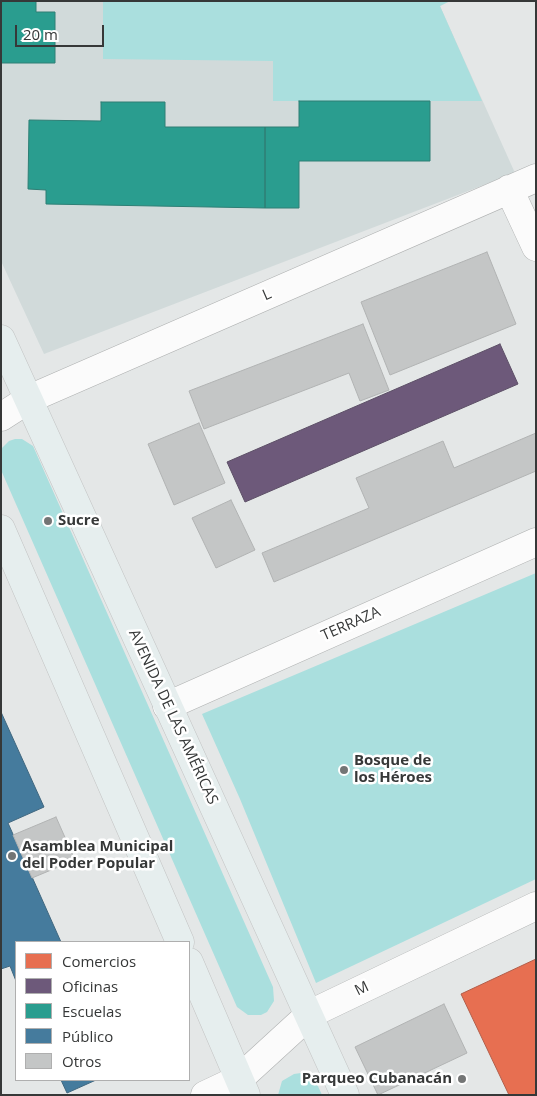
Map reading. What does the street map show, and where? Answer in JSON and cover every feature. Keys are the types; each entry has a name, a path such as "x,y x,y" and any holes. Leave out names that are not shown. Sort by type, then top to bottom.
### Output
{"main road":[{"name":"AVENIDA DE LAS AMÉRICAS","path":"1,339 167,706 310,1014 345,1095"},
{"path":"1,529 180,941"},
{"path":"190,964 243,1087"}],"street":[{"name":"L","path":"1,417 29,399 536,178"},
{"path":"509,189 536,247"},
{"name":"TERRAZA","path":"167,706 536,542"},
{"name":"M","path":"205,1095 243,1087 310,1014 536,906"}],"shaded area":[{"path":"1,1 450,1 440,6 515,173 44,354 1,261"},
{"path":"103,1 450,1 440,6 482,101 273,101 273,61 103,59"},
{"path":"22,439 33,446 273,987 274,1001 267,1012 261,1015 248,1015 237,1007 1,470 1,449 9,441"},
{"path":"536,573 536,879 316,983 240,799 202,714"},
{"path":"301,1073 313,1079 322,1095 278,1095 282,1081 294,1074"}],"building: Comercios":[{"path":"536,959 536,1095 509,1095 461,994"}],"building: Oficinas":[{"path":"500,344 518,384 245,502 227,462"}],"building: Escuelas":[{"path":"1,1 36,1 36,12 55,12 55,63 1,63"},
{"path":"299,101 430,101 430,161 299,161 299,208 265,208 265,127 299,127"},
{"path":"101,102 165,102 165,127 265,127 265,208 46,204 46,190 28,189 29,120 101,121"}],"building: Público":[{"name":"Asamblea Municipal del Poder Popular","path":"1,712 44,807 8,823 61,941 15,941 15,978 10,966 1,969"},
{"path":"61,1081 94,1081 67,1093"}],"building: Otros":[{"path":"487,252 516,324 390,375 361,302"},
{"path":"363,324 389,390 360,401 349,373 204,429 189,391"},
{"path":"199,423 225,483 174,505 148,444"},
{"path":"536,433 536,471 274,582 262,553 369,508 356,478 443,441 454,468"},
{"path":"231,500 255,550 216,568 192,518"},
{"path":"56,817 75,860 32,878 13,835"},
{"path":"444,1004 467,1053 378,1095 355,1047"}],"place":[{"name":"Sucre","path":"48,521"},
{"name":"Bosque de los Héroes","path":"344,770"},
{"name":"Asamblea Municipal del Poder Popular","path":"12,856"},
{"name":"Parqueo Cubanacán","path":"462,1079"}]}
